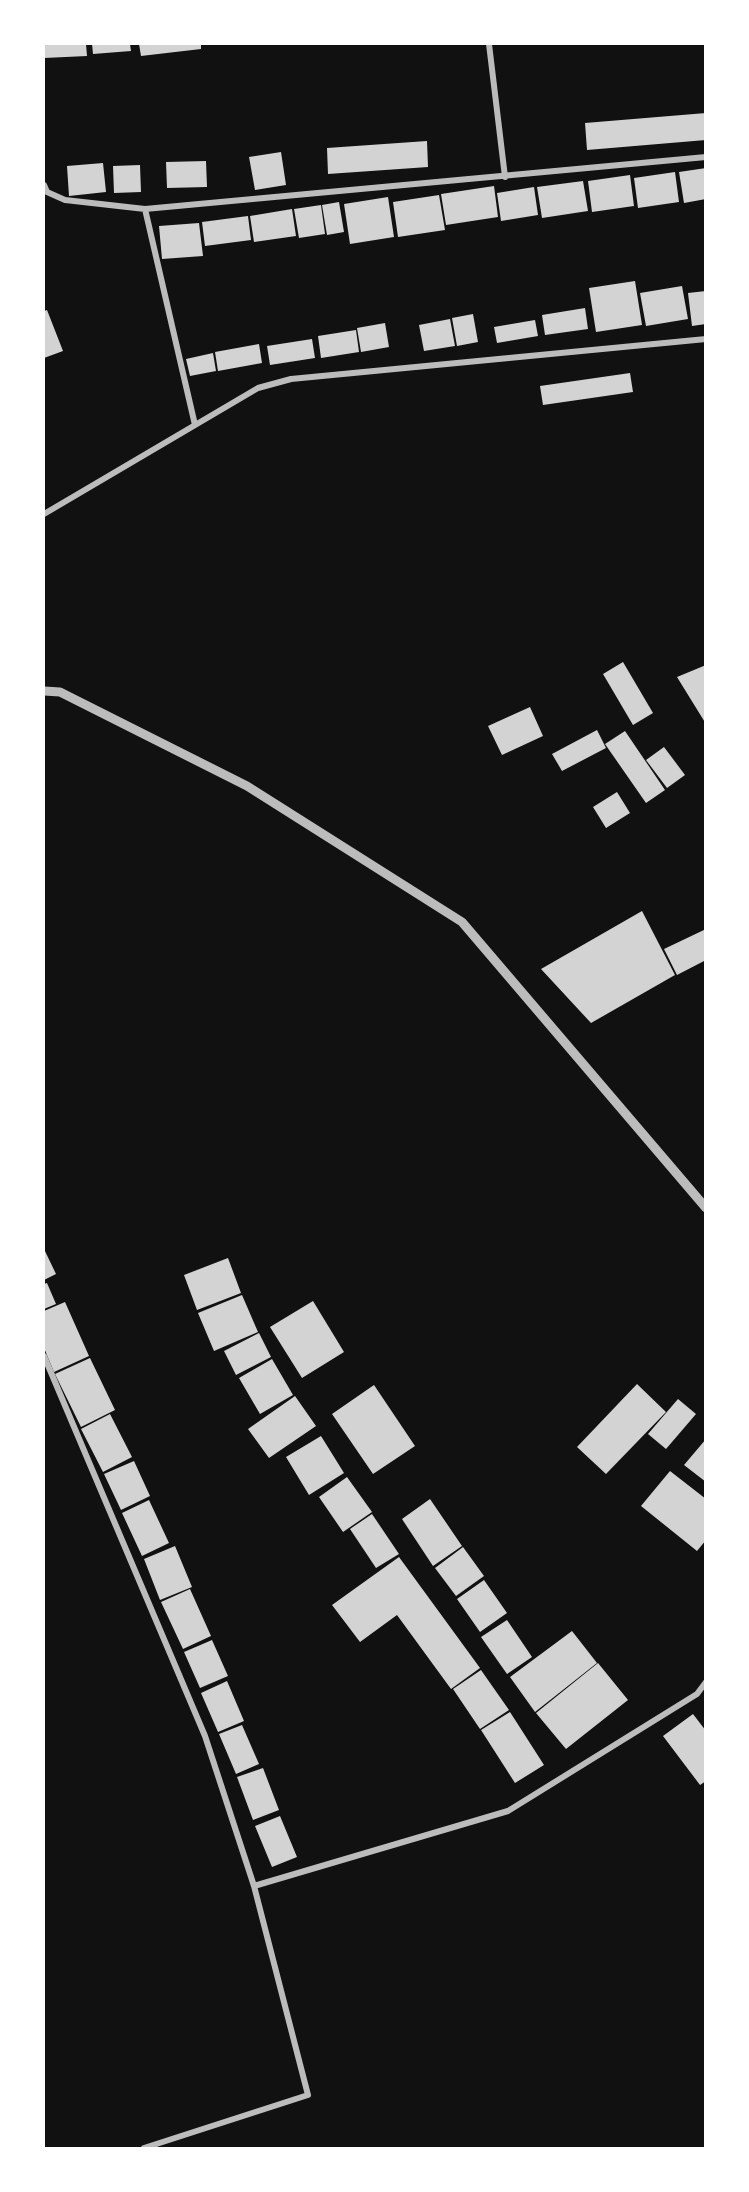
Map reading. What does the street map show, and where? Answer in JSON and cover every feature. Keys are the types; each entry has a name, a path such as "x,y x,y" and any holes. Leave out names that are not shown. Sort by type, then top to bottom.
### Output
{"street":[{"path":"489,44 505,177"},
{"path":"44,185 47,192 65,200 145,209 705,157"},
{"path":"145,209 195,425"},
{"path":"44,514 258,388 291,379 705,339"},
{"path":"44,691 60,692 247,786 462,922 705,1208"},
{"path":"44,1356 205,1736 254,1886 308,2095 144,2148"},
{"path":"254,1886 508,1811 697,1694 705,1682"}],"building":[{"path":"44,44 86,44 87,56 44,58"},
{"path":"92,44 130,44 131,51 93,54"},
{"path":"139,44 201,44 201,49 141,56"},
{"path":"706,113 706,140 587,150 585,123"},
{"path":"427,141 428,167 328,174 327,148"},
{"path":"281,152 286,185 255,190 249,157"},
{"path":"206,161 207,187 167,188 166,162"},
{"path":"103,163 106,192 69,196 67,166"},
{"path":"140,165 141,192 114,193 113,166"},
{"path":"706,168 706,199 684,203 679,172"},
{"path":"675,172 679,202 638,208 634,178"},
{"path":"630,175 634,206 592,212 588,181"},
{"path":"583,181 588,211 542,218 537,187"},
{"path":"494,186 498,217 446,225 441,194"},
{"path":"534,187 538,215 501,221 497,193"},
{"path":"439,195 445,230 398,237 393,202"},
{"path":"388,197 394,237 350,244 344,204"},
{"path":"339,202 344,232 327,235 322,205"},
{"path":"321,205 325,234 299,238 294,209"},
{"path":"292,209 296,236 254,242 250,216"},
{"path":"248,216 251,240 205,246 202,222"},
{"path":"199,223 203,256 162,259 159,226"},
{"path":"635,281 642,325 596,332 589,288"},
{"path":"682,286 688,319 646,326 640,293"},
{"path":"706,291 706,324 692,326 688,293"},
{"path":"585,308 588,329 545,335 542,315"},
{"path":"47,310 63,351 44,358 44,311"},
{"path":"473,314 478,342 457,346 452,318"},
{"path":"450,319 455,346 424,351 419,325"},
{"path":"535,320 538,336 497,343 494,327"},
{"path":"385,323 389,347 361,352 357,328"},
{"path":"356,330 359,352 321,358 318,336"},
{"path":"312,339 315,358 270,365 267,346"},
{"path":"259,344 262,363 218,371 215,352"},
{"path":"213,353 216,371 190,376 186,359"},
{"path":"630,373 633,392 543,405 540,386"},
{"path":"623,662 653,713 633,725 603,674"},
{"path":"706,665 706,724 677,677"},
{"path":"530,707 543,736 502,755 488,726"},
{"path":"597,730 606,748 562,771 552,754"},
{"path":"625,731 665,790 646,803 605,744"},
{"path":"664,747 685,775 667,788 646,760"},
{"path":"617,792 630,813 606,828 593,807"},
{"path":"642,911 675,975 591,1023 541,969"},
{"path":"706,929 706,960 677,975 664,949"},
{"path":"44,1249 56,1274 44,1280"},
{"path":"228,1258 241,1293 197,1310 184,1275"},
{"path":"47,1283 56,1304 44,1309 44,1284"},
{"path":"242,1295 258,1332 214,1351 198,1313"},
{"path":"313,1301 344,1352 302,1378 270,1327"},
{"path":"65,1302 89,1356 54,1372 44,1348 44,1311"},
{"path":"259,1333 271,1357 236,1375 224,1351"},
{"path":"90,1358 115,1410 81,1427 55,1374"},
{"path":"272,1359 293,1395 260,1414 239,1378"},
{"path":"637,1384 666,1412 606,1474 577,1447"},
{"path":"374,1385 415,1446 373,1474 332,1414"},
{"path":"295,1396 316,1426 269,1458 248,1429"},
{"path":"678,1399 696,1414 666,1449 648,1434"},
{"path":"110,1414 132,1457 103,1472 81,1429"},
{"path":"321,1436 344,1473 309,1495 286,1457"},
{"path":"706,1439 706,1482 684,1465"},
{"path":"134,1461 150,1496 121,1510 104,1474"},
{"path":"670,1471 706,1499 706,1540 697,1551 641,1506"},
{"path":"347,1477 372,1512 343,1532 319,1497"},
{"path":"430,1499 462,1546 433,1566 402,1519"},
{"path":"149,1500 169,1543 142,1556 122,1513"},
{"path":"372,1514 399,1554 376,1568 350,1529"},
{"path":"175,1546 192,1587 160,1600 144,1559"},
{"path":"463,1547 484,1576 456,1596 435,1568"},
{"path":"399,1557 480,1668 451,1689 397,1615 360,1642 332,1605"},
{"path":"484,1580 507,1613 480,1632 457,1599"},
{"path":"190,1589 211,1636 183,1649 161,1602"},
{"path":"507,1620 532,1657 507,1674 481,1637"},
{"path":"572,1631 597,1663 535,1712 510,1677"},
{"path":"212,1640 228,1676 200,1688 184,1652"},
{"path":"598,1663 628,1700 566,1749 536,1713"},
{"path":"481,1670 509,1710 480,1729 453,1689"},
{"path":"227,1681 244,1721 218,1732 201,1693"},
{"path":"510,1712 544,1765 515,1783 481,1730"},
{"path":"693,1714 706,1731 706,1781 700,1785 663,1736"},
{"path":"242,1725 259,1764 236,1774 219,1734"},
{"path":"263,1768 279,1810 253,1820 237,1777"},
{"path":"280,1816 297,1857 272,1867 255,1826"}]}
